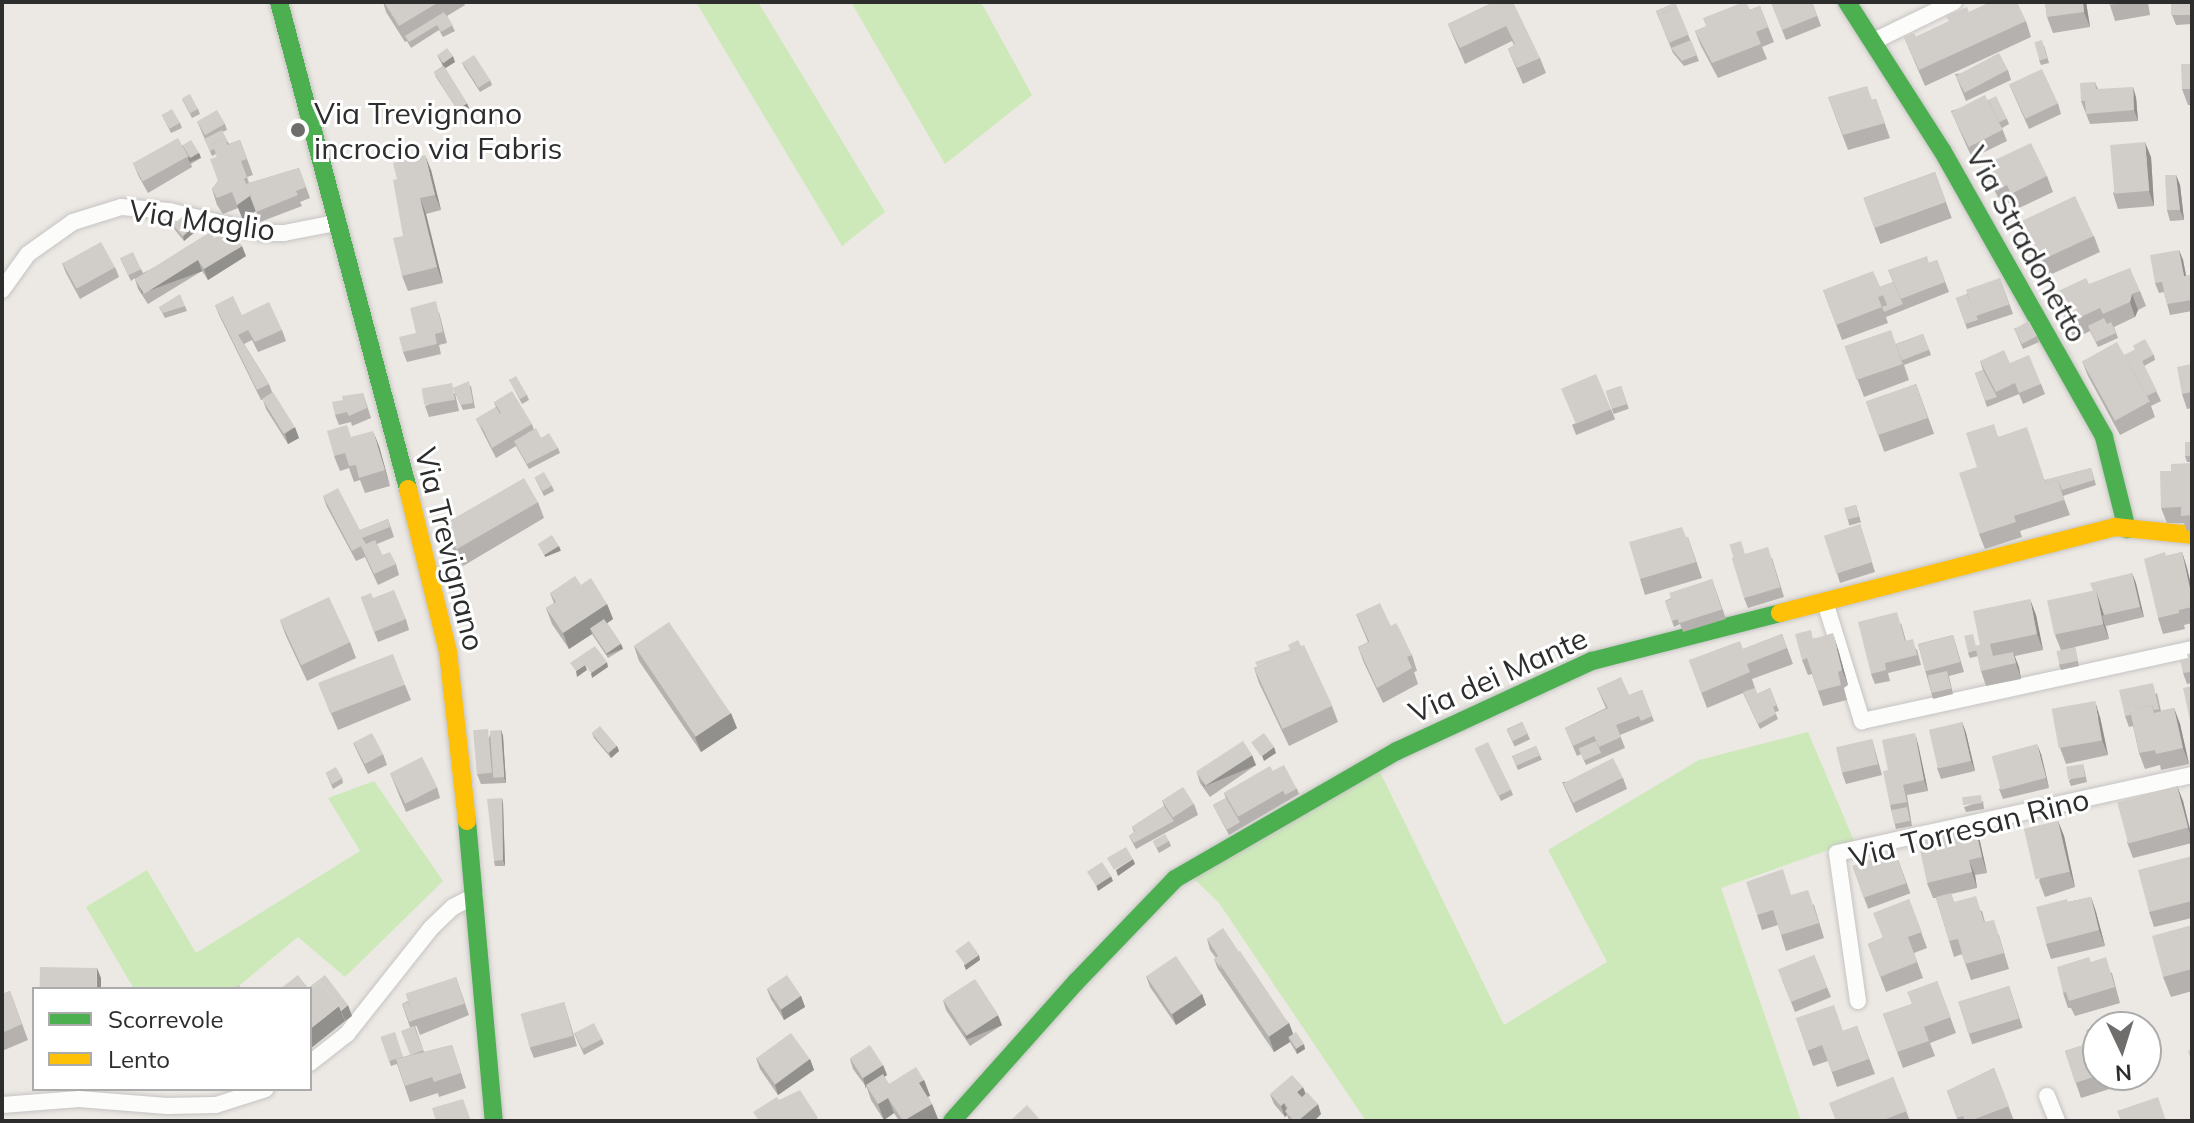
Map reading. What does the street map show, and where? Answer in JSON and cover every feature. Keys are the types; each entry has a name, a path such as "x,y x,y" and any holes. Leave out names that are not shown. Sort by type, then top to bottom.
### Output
{"street":[{"name":"Via Trevignano","path":"279,2 436,594 448,652 475,896 494,1121"},
{"name":"Via Stradonetto","path":"1847,2 1943,152 2104,437 2127,529"},
{"path":"1872,42 1954,2"},
{"name":"Via Maglio","path":"2,290 28,254 73,222 121,207 169,211 263,233 284,233 336,223"},
{"name":"Via dei Mante","path":"952,1121 1076,982 1175,879 1397,751 1592,661 2115,527 2192,535"},
{"path":"1825,602 1862,721 2192,649"},
{"name":"Via Torresan Rino","path":"1858,1001 1837,853 2192,775"},
{"path":"312,1061 347,1034 431,928 453,907 475,896"},
{"path":"2,1105 79,1099 167,1106 216,1105 260,1091"},
{"path":"2047,1096 2057,1121"}],"green space":[{"path":"696,2 758,2 885,212 842,246"},
{"path":"851,2 981,2 1032,95 945,164"},
{"path":"1808,732 1854,841 1721,888 1801,1121 1366,1121 1219,903 1189,874 1375,762 1504,1025 1607,962 1548,850 1699,760"},
{"path":"374,781 443,881 345,977 298,937 237,987 133,987 86,907 147,870 196,953 360,851 328,798"}],"building":[{"path":"384,2 439,2 399,26"},
{"path":"1494,2 1513,2 1540,58 1517,68 1508,49 1515,44 1506,26 1460,48 1448,24"},
{"path":"1744,2 1750,10 1760,6 1768,27 1756,32 1761,44 1712,63 1695,31 1706,26 1703,18"},
{"path":"1771,2 1812,2 1817,16 1782,30"},
{"path":"1990,2 2017,2 2026,21 1919,70 1904,37 1914,33 1916,37 1949,21 1946,16 1967,7 1969,12"},
{"path":"2045,2 2083,2 2084,12 2047,17"},
{"path":"2171,2 2192,2 2192,15 2171,15"},
{"path":"1675,3 1677,7 1658,15 1660,20 1656,11"},
{"path":"1677,7 1689,35 1669,43 1658,15"},
{"path":"444,12 453,25 441,32 437,25 409,42 405,36"},
{"path":"1691,40 1697,55 1682,61 1671,48"},
{"path":"2042,40 2047,58 2040,60 2034,42"},
{"path":"447,48 453,56 443,63 437,55"},
{"path":"1999,53 2008,70 1965,93 1956,76"},
{"path":"474,55 490,80 479,88 462,63"},
{"path":"2181,64 2192,64 2192,118 2190,89 2182,89"},
{"path":"444,66 467,103 457,110 434,72"},
{"path":"2042,69 2058,103 2025,119 2009,84"},
{"path":"2095,82 2096,89 2133,87 2134,110 2086,114 2085,101 2081,101 2080,83"},
{"path":"1867,86 1872,100 1876,99 1885,123 1843,135 1828,97"},
{"path":"190,94 198,109 190,113 182,98"},
{"path":"1985,95 2003,130 1969,147 1951,112"},
{"path":"1996,96 2007,118 1999,122 1988,100"},
{"path":"172,109 180,123 170,129 162,115"},
{"path":"217,110 225,124 205,135 197,122"},
{"path":"222,130 228,142 224,139 212,144 214,149 210,151 204,139"},
{"path":"178,138 188,156 143,182 133,163"},
{"path":"224,139 228,145 240,140 247,159 241,161 251,195 237,205 232,192 217,198 212,189 218,181 210,159 217,157 212,144"},
{"path":"191,140 199,153 190,158 183,145"},
{"path":"2145,142 2149,191 2114,194 2110,145"},
{"path":"2031,143 2047,176 2011,194 2007,185 1997,191 1984,165"},
{"path":"425,155 435,195 420,198 437,267 402,276 393,238 403,236 393,163"},
{"path":"299,168 306,187 296,191 298,195 256,212 246,184"},
{"path":"1935,172 1946,202 1875,228 1864,198"},
{"path":"2165,175 2176,175 2180,210 2167,210"},
{"path":"2075,196 2094,236 2037,262 2019,222"},
{"path":"184,215 194,226 183,236 173,225"},
{"path":"232,231 242,246 204,269 198,260 144,294 135,279 210,232 214,238"},
{"path":"101,242 115,267 77,289 63,263"},
{"path":"2179,250 2184,276 2192,275 2192,300 2167,304 2162,282 2155,283 2150,255"},
{"path":"133,252 141,269 128,275 120,258"},
{"path":"1927,256 1929,263 1937,260 1945,282 1901,299 1888,270"},
{"path":"2130,268 2140,291 2132,294 2130,302 2103,314 2100,308 2068,323 2054,293 2086,278 2089,284"},
{"path":"1873,271 1884,295 1878,297 1882,307 1836,325 1823,290"},
{"path":"2000,278 2009,304 1975,316 1966,290"},
{"path":"1893,282 1903,304 1884,312 1882,307 1887,305 1880,287"},
{"path":"180,294 185,306 163,313 159,307"},
{"path":"1967,294 1978,320 1965,324 1956,298"},
{"path":"233,296 242,315 269,302 282,330 255,342 248,330 238,335 269,384 257,390 215,305"},
{"path":"436,301 443,332 435,334 437,344 403,352 399,337 416,333 410,308"},
{"path":"2104,318 2107,324 2111,322 2116,333 2096,342 2088,326"},
{"path":"2029,321 2037,336 2022,344 2014,329"},
{"path":"1891,330 1903,364 1856,380 1845,346"},
{"path":"1923,334 1929,350 1902,360 1896,344"},
{"path":"2145,339 2154,355 2141,362 2133,346"},
{"path":"2117,342 2150,401 2115,421 2082,361"},
{"path":"2136,349 2157,391 2147,396 2124,355"},
{"path":"2004,350 2010,363 2029,355 2041,384 2019,393 2015,383 1996,392 1980,361"},
{"path":"2192,364 2192,392 2182,394 2177,367"},
{"path":"1983,370 1997,397 1985,401 1975,373"},
{"path":"1596,374 1611,409 1576,424 1561,389"},
{"path":"516,376 527,395 520,399 509,380"},
{"path":"469,381 473,403 461,405 453,388"},
{"path":"452,383 455,400 424,405 421,388"},
{"path":"1916,384 1928,418 1878,435 1866,401"},
{"path":"1621,386 1627,404 1612,409 1606,391"},
{"path":"512,391 532,424 492,448 481,425 501,413 494,402"},
{"path":"273,392 295,427 284,434 262,399"},
{"path":"363,393 367,408 349,416 347,412 335,415 332,402 343,400 342,396"},
{"path":"496,407 500,414 481,425 483,431 476,419"},
{"path":"1994,424 1998,437 2027,427 2046,484 2058,480 2064,500 2014,516 2016,522 1979,534 1959,473 1977,467 1966,433"},
{"path":"347,425 351,437 373,431 385,470 359,478 356,465 349,466 345,453 334,456 327,431"},
{"path":"536,428 541,438 549,433 558,448 527,464 514,441"},
{"path":"2185,442 2192,442 2192,456 2185,456"},
{"path":"2192,463 2192,515 2181,516 2181,507 2161,508 2160,471 2171,471 2171,464"},
{"path":"2091,468 2094,480 2062,490 2058,480 2046,484 2045,480"},
{"path":"544,472 552,486 542,491 534,478"},
{"path":"524,478 538,502 457,549 443,525"},
{"path":"338,488 360,530 388,519 390,527 362,538 366,544 375,540 382,555 390,552 396,564 374,574 361,546 352,551 323,496"},
{"path":"1856,505 1859,517 1847,520 1844,508"},
{"path":"1860,524 1872,562 1836,574 1824,536"},
{"path":"1682,527 1696,562 1640,579 1629,542"},
{"path":"552,535 559,546 544,555 538,544"},
{"path":"1741,541 1745,554 1734,558 1730,545"},
{"path":"1768,547 1780,587 1744,598 1732,558"},
{"path":"2165,552 2166,556 2182,552 2192,607 2158,618 2144,559"},
{"path":"2132,573 2140,607 2104,615 2096,590 2093,591 2090,583"},
{"path":"575,576 581,585 591,578 607,604 563,633 546,608 556,602 550,593"},
{"path":"1712,579 1722,609 1679,623 1669,593"},
{"path":"394,590 406,619 374,632 361,597 371,593 373,598"},
{"path":"2096,590 2103,624 2054,635 2047,600"},
{"path":"329,597 350,642 301,665 280,620"},
{"path":"1672,599 1678,619 1672,621 1665,601"},
{"path":"2030,599 2037,634 1990,644 1993,656 2013,652 2016,663 1981,671 1975,646 1980,645 1973,611"},
{"path":"1380,603 1393,631 1370,642 1356,614"},
{"path":"1897,612 1905,641 1913,639 1917,655 1885,663 1886,670 1871,674 1858,622"},
{"path":"604,619 621,644 607,653 590,629"},
{"path":"669,622 731,713 696,737 634,645"},
{"path":"1396,623 1399,628 1393,632 1390,627"},
{"path":"1399,628 1412,655 1407,657 1412,668 1377,688 1358,647"},
{"path":"1811,630 1813,639 1833,633 1842,670 1838,672 1841,685 1818,691 1807,658 1802,660 1795,634"},
{"path":"1782,634 1787,648 1747,664 1750,672 1701,693 1689,660 1740,641 1743,649"},
{"path":"1973,634 1977,651 1968,653 1964,636"},
{"path":"1953,635 1960,662 1925,671 1918,644"},
{"path":"1298,640 1301,646 1257,666 1255,662 1290,650 1288,645"},
{"path":"1304,645 1332,706 1282,729 1254,668"},
{"path":"595,646 607,662 591,673 585,665 576,671 570,663"},
{"path":"2075,647 2078,661 2059,665 2056,651"},
{"path":"2192,653 2192,676 2191,672 2183,673 2180,660"},
{"path":"393,654 405,685 330,713 318,683"},
{"path":"1947,671 1951,689 1932,693 1928,675"},
{"path":"1621,677 1639,716 1616,725 1621,737 1599,747 1594,736 1573,746 1565,728 1608,708 1597,688"},
{"path":"2153,683 2159,709 2154,710 2152,705 2130,710 2131,715 2125,716 2119,690"},
{"path":"2192,686 2192,724 2191,725 2183,688"},
{"path":"1755,688 1757,694 1770,688 1777,705 1773,707 1776,714 1758,724 1743,692"},
{"path":"1642,690 1652,716 1641,721 1629,695"},
{"path":"2095,701 2102,740 2059,748 2052,709"},
{"path":"2152,705 2154,713 2174,708 2183,748 2156,754 2155,750 2139,753 2130,710"},
{"path":"1522,722 1528,734 1513,741 1507,730"},
{"path":"1962,722 1971,761 1938,769 1929,730"},
{"path":"600,726 617,746 608,753 592,733"},
{"path":"488,729 492,773 477,774 473,730"},
{"path":"501,730 504,777 493,778 490,731"},
{"path":"372,733 383,754 365,764 353,743"},
{"path":"1264,733 1274,747 1261,756 1251,742"},
{"path":"1915,733 1924,780 1903,785 1907,802 1890,805 1883,771 1888,770 1882,740"},
{"path":"1872,739 1878,764 1842,773 1836,747"},
{"path":"1243,741 1252,755 1205,786 1196,771"},
{"path":"1596,741 1601,753 1584,760 1579,748"},
{"path":"1488,742 1511,790 1498,796 1475,749"},
{"path":"2037,744 2046,778 2001,790 1992,756"},
{"path":"1536,746 1540,755 1516,766 1512,757"},
{"path":"422,757 437,787 405,804 390,773"},
{"path":"1613,758 1623,778 1573,803 1563,783"},
{"path":"2083,764 2085,777 2068,779 2066,767"},
{"path":"1284,765 1297,789 1285,795 1273,771"},
{"path":"1270,766 1284,790 1238,817 1224,792"},
{"path":"336,767 342,778 332,784 326,773"},
{"path":"2177,786 2188,828 2128,844 2117,802"},
{"path":"1183,787 1194,804 1173,817 1162,801"},
{"path":"1981,795 1982,803 1963,805 1962,797"},
{"path":"502,798 503,860 494,861 487,799"},
{"path":"1226,798 1240,822 1227,830 1213,806"},
{"path":"1164,806 1174,821 1134,843 1129,836 1135,831 1132,827"},
{"path":"1907,807 1910,821 1894,824 1891,810"},
{"path":"2058,821 2070,872 2036,880 2024,829"},
{"path":"1974,822 1982,857 1969,860 1972,872 1927,883 1918,840 1940,833 1939,830"},
{"path":"1165,834 1169,841 1157,848 1153,841"},
{"path":"1126,847 1133,859 1114,870 1107,858"},
{"path":"1895,851 1906,883 1864,898 1852,866"},
{"path":"2192,856 2192,901 2149,912 2138,870"},
{"path":"1102,862 1111,876 1096,886 1087,872"},
{"path":"1783,869 1791,895 1808,890 1819,923 1781,935 1773,910 1757,915 1746,882"},
{"path":"1951,893 1954,902 1976,896 1984,922 1994,920 2004,953 1965,964 1958,939 1949,941 1936,897"},
{"path":"2091,897 2099,930 2046,944 2036,907"},
{"path":"1909,899 1922,932 1908,937 1917,962 1880,977 1868,944 1883,938 1873,913"},
{"path":"2192,925 2192,969 2163,977 2152,936"},
{"path":"1223,928 1239,952 1220,965 1222,970 1214,959 1218,956 1207,939"},
{"path":"969,941 979,955 965,965 955,951"},
{"path":"1240,951 1289,1023 1269,1037 1220,964"},
{"path":"1814,955 1827,987 1791,1002 1778,970"},
{"path":"1176,956 1202,994 1172,1014 1146,976"},
{"path":"2089,957 2091,962 2106,957 2115,987 2069,1001 2066,992 2063,993 2057,967"},
{"path":"40,967 97,968 97,987 40,987"},
{"path":"298,975 307,987 283,987"},
{"path":"325,975 348,1005 341,1011 320,981 309,987"},
{"path":"787,975 801,996 781,1009 767,988"},
{"path":"456,977 465,1004 414,1020 406,993"},
{"path":"975,979 998,1015 967,1036 943,1000"},
{"path":"320,981 339,1006 312,1027 312,987"},
{"path":"1937,981 1951,1017 1924,1027 1929,1041 1897,1052 1883,1014 1912,1004 1907,992"},
{"path":"2009,986 2019,1019 1968,1034 1958,1001"},
{"path":"10,991 22,1024 2,1033 2,994"},
{"path":"408,1002 415,1020 409,1022 402,1004"},
{"path":"564,1002 573,1036 530,1047 521,1014"},
{"path":"1834,1005 1843,1031 1857,1026 1869,1059 1832,1072 1822,1045 1807,1051 1796,1018"},
{"path":"594,1023 602,1039 583,1049 574,1033"},
{"path":"414,1026 423,1050 410,1055 401,1031"},
{"path":"395,1032 403,1057 389,1061 381,1037"},
{"path":"1296,1032 1304,1044 1296,1049 1289,1037"},
{"path":"791,1033 810,1059 775,1084 756,1058"},
{"path":"452,1045 461,1073 434,1082 432,1077 405,1086 396,1059"},
{"path":"870,1045 883,1065 863,1078 850,1058"},
{"path":"2082,1046 2082,1081 2075,1083 2065,1051"},
{"path":"916,1067 924,1080 919,1083 932,1104 903,1121 888,1098 878,1104 866,1085 883,1074 889,1084"},
{"path":"1994,1068 2009,1106 1970,1121 1965,1121 1963,1116 1957,1118 1947,1091"},
{"path":"1292,1075 1303,1087 1297,1092 1302,1097 1307,1092 1318,1104 1298,1121 1294,1121 1285,1111 1288,1108 1284,1103 1281,1106 1270,1094"},
{"path":"1893,1077 1907,1111 1881,1121 1836,1121 1829,1103"},
{"path":"800,1090 818,1118 814,1121 759,1121 753,1112 777,1097 779,1100"},
{"path":"2158,1097 2166,1121 2121,1121 2117,1111"},
{"path":"463,1099 471,1121 436,1121 432,1108"},
{"path":"1027,1105 1041,1121 1010,1121"}],"traffic: fast":[{"path":"279,2 408,489"},
{"path":"1847,2 1943,152 2104,437 2127,529"},
{"path":"952,1121 1076,982 1175,879 1397,751 1592,661 1780,613"},
{"path":"467,821 494,1121"}],"traffic: slow":[{"path":"408,489 448,652 467,821"},
{"path":"1780,613 2115,527 2192,535"}],"place":[{"name":"Via Trevignano incrocio via Fabris","path":"298,130"}]}
